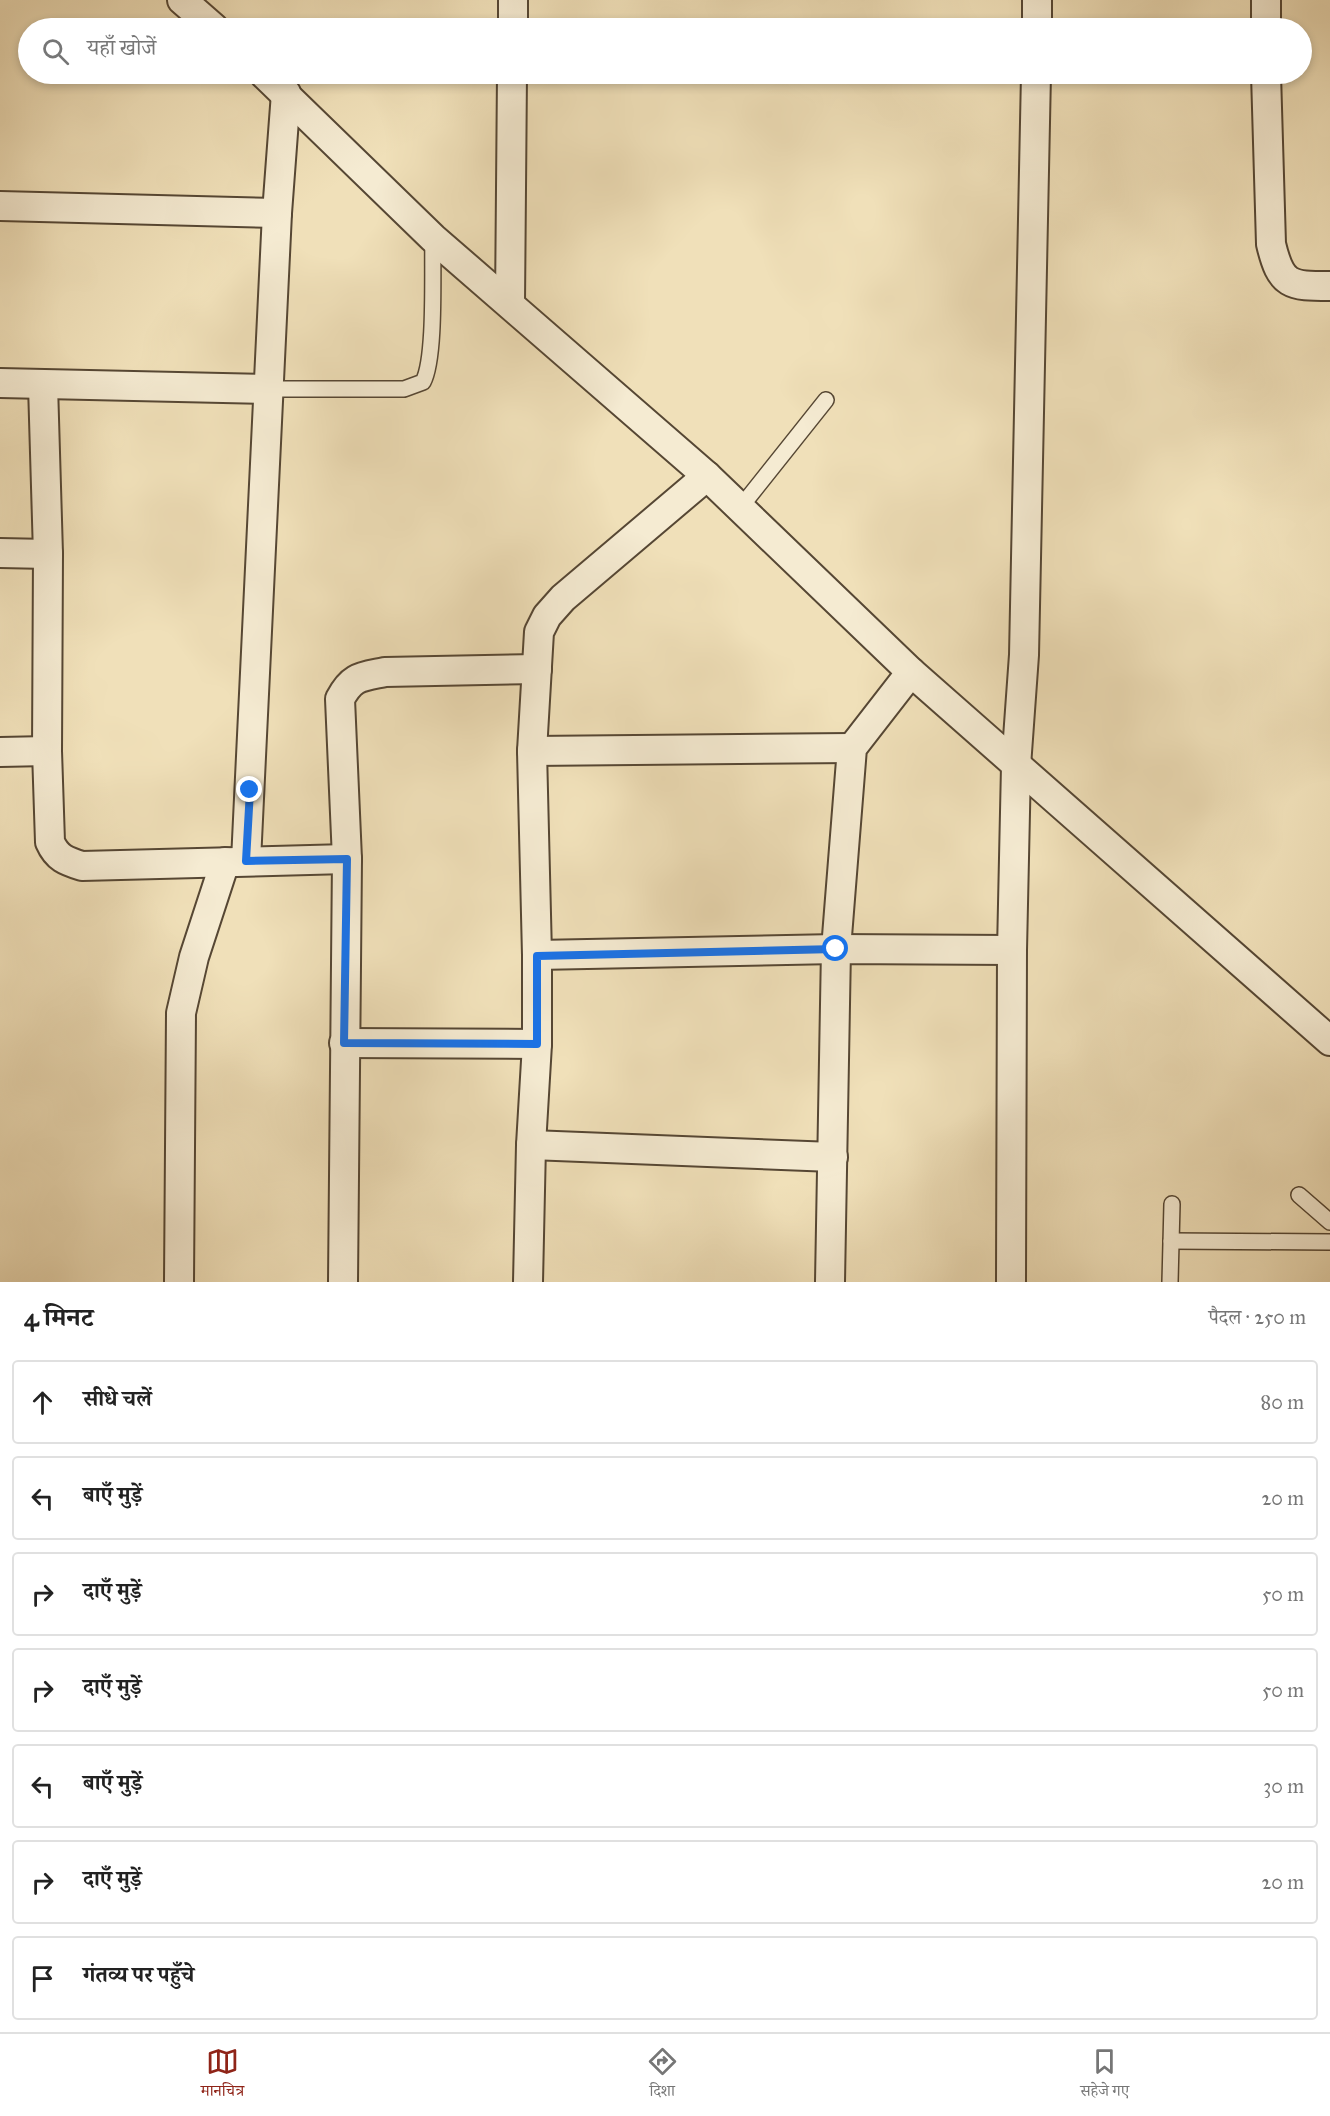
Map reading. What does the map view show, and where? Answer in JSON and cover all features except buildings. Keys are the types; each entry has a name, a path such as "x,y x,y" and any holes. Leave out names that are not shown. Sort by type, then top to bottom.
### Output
{"street":[{"path":"182,0 203,18"},
{"path":"513,0 513,18"},
{"path":"1037,0 1037,18"},
{"path":"1266,0 1266,18"},
{"path":"276,84 433,238 707,476 911,672 1330,1041"},
{"path":"510,303 512,84"},
{"path":"1011,1282 1012,950 1016,766 1024,655 1036,84"},
{"path":"1266,84 1271,244 1276,264 1283,277 1299,286 1330,286"},
{"path":"179,1282 181,1013 194,957 236,861 269,389 277,213 286,93"},
{"path":"0,206 277,213"},
{"path":"0,383 269,389"},
{"path":"43,385 48,554 47,752 50,842 55,854 66,861 82,866 347,859"},
{"path":"528,1282 531,1145 537,1044 532,752 539,632 547,616 563,598 707,476"},
{"path":"0,553 48,554"},
{"path":"343,1282 347,859 340,699 348,685 362,677 385,672 537,669"},
{"path":"830,1282 836,949 852,748 911,672"},
{"path":"532,752 852,748"},
{"path":"0,752 47,752"},
{"path":"537,956 836,949 1012,950"},
{"path":"344,1043 537,1044"},
{"path":"531,1145 833,1156"}],"lane":[{"path":"269,389 404,389 423,382 428,369 430,346 433,238"},
{"path":"740,508 826,400"},
{"path":"1299,1195 1330,1222"},
{"path":"1170,1282 1172,1204"},
{"path":"1171,1241 1330,1242"}],"route":[{"path":"250,790 246,861 347,859 344,1043 537,1044 537,956 836,949"}]}
